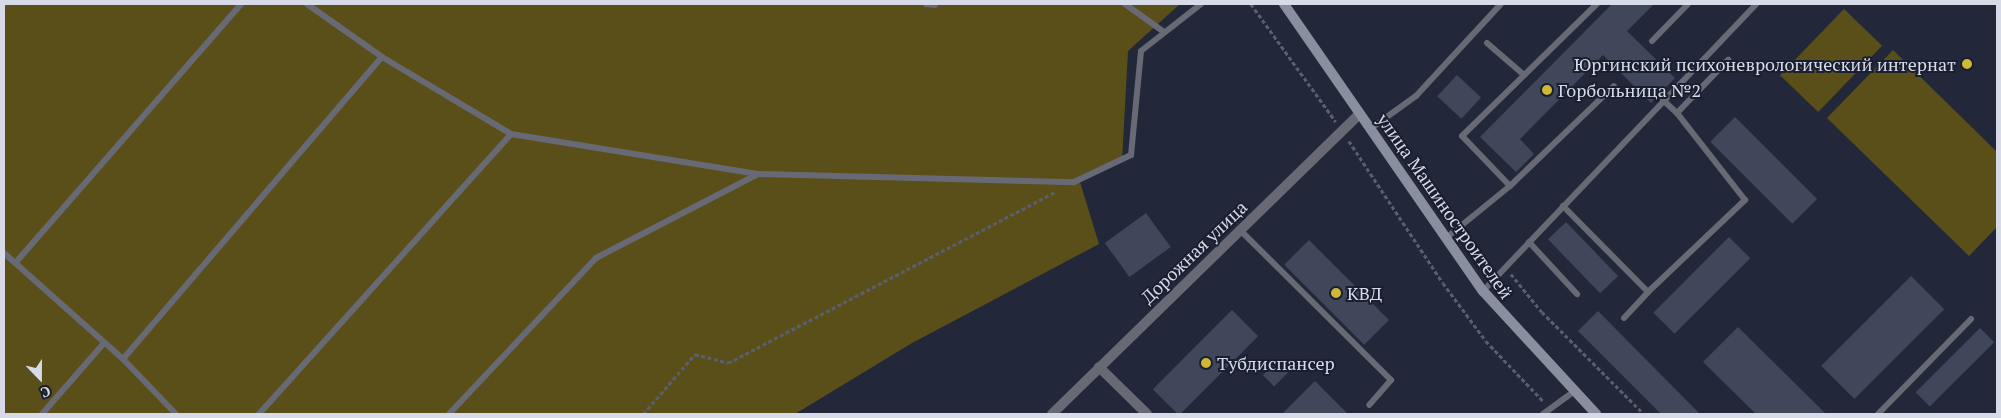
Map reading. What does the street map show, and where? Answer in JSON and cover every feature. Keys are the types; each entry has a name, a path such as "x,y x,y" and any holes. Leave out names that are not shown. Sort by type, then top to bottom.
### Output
{"street":[{"name":"улица Машиностроителей","path":"1284,4 1484,291 1573,392 1596,414"},
{"name":"Дорожная улица","path":"1052,414 1359,114"},
{"path":"1099,366 1147,414"}],"lane":[{"path":"17,261 241,4"},
{"path":"307,4 382,57 511,134 758,174 1074,182 1131,155 1140,51 1200,4"},
{"path":"926,4 935,5"},
{"path":"1126,4 1164,32"},
{"path":"1370,129 1416,96 1501,4"},
{"path":"1510,186 1462,136 1597,4"},
{"path":"1652,41 1688,4"},
{"path":"1484,291 1756,4"},
{"path":"1487,43 1524,75"},
{"path":"123,358 382,57"},
{"path":"1677,113 1728,60"},
{"path":"1446,238 1510,186 1614,86"},
{"path":"1624,318 1648,292 1744,200 1677,113 1663,100"},
{"path":"259,414 511,134"},
{"path":"449,414 596,258 758,174"},
{"path":"1563,206 1648,292"},
{"path":"1240,230 1391,380 1368,405"},
{"path":"1529,242 1577,294"},
{"path":"4,253 17,261 103,344 123,358 176,414"},
{"path":"1878,414 1971,319"},
{"path":"42,414 103,344"},
{"path":"1543,414 1573,392"}],"path":[{"path":"1251,4 1342,131 1443,283 1486,340 1549,408"},
{"path":"643,414 695,354 728,363 1074,182"},
{"path":"1505,267 1542,312 1644,414"}],"shaded area":[{"path":"4,4 1180,4 1128,51 1122,161 1080,182 1099,244 912,343 795,414 4,414"},
{"path":"1844,9 1882,46 1818,112 1780,75"},
{"path":"1893,50 1997,152 1997,227 1969,256 1827,118"}],"building":[{"name":"Горбольница №2","path":"1612,4 1654,4 1627,31 1675,78 1651,103 1603,55 1520,139 1534,154 1516,172 1480,137"},
{"path":"1457,75 1481,98 1461,119 1437,96"},
{"path":"1735,117 1817,199 1792,224 1710,142"},
{"path":"1146,213 1171,247 1129,277 1105,243"},
{"path":"1566,222 1618,276 1600,293 1548,239"},
{"path":"1729,237 1750,258 1675,334 1653,313"},
{"name":"КВД","path":"1309,240 1389,320 1364,345 1284,265"},
{"path":"1911,276 1944,309 1854,399 1821,366"},
{"name":"Тубдиспансер","path":"1232,310 1258,336 1180,414 1178,414 1153,389"},
{"path":"1598,311 1700,414 1661,414 1578,331"},
{"path":"1738,327 1826,414 1756,414 1703,362"},
{"path":"1980,328 1994,342 1930,406 1916,392"},
{"path":"1277,361 1288,372 1274,386 1263,375"},
{"path":"1315,381 1348,414 1282,414"}],"place":[{"name":"Юргинский психоневрологический интернат","path":"1967,64"},
{"name":"Горбольница №2","path":"1547,90"},
{"name":"КВД","path":"1336,293"},
{"name":"Тубдиспансер","path":"1206,363"}]}
